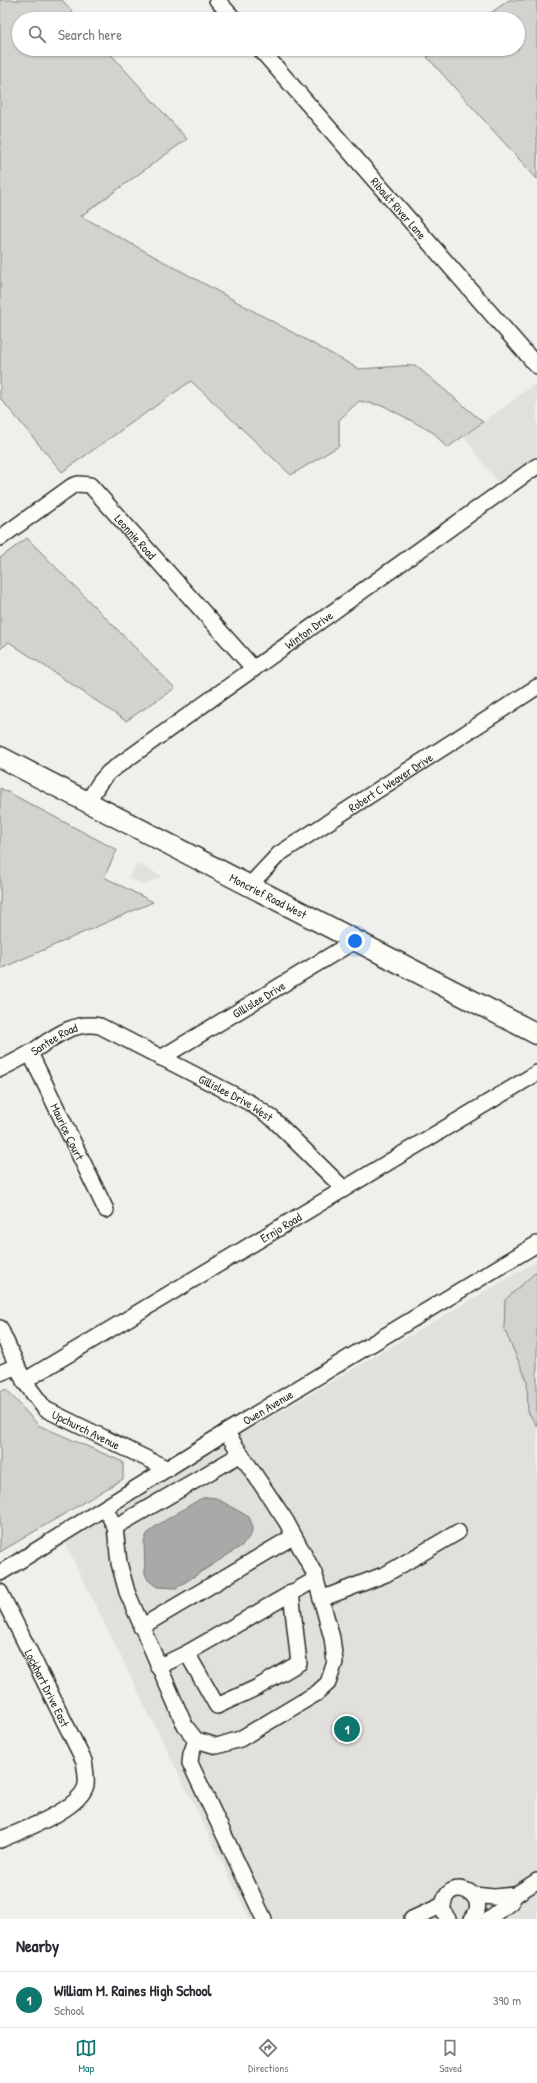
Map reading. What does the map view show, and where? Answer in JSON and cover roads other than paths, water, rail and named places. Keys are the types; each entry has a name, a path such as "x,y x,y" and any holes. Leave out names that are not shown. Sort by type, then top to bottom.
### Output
{"main road":[{"name":"Moncrief Road West","path":"0,756 537,1034"}],"street":[{"path":"217,0 228,12"},
{"name":"Ribault River Lane","path":"266,56 537,366"},
{"name":"Winton Drive","path":"88,801 100,782 109,772 537,466"},
{"name":"Leonnie Road","path":"0,538 72,486 78,484 90,485 254,669"},
{"name":"Robert C Weaver Drive","path":"250,885 279,854 537,687"},
{"name":"Gillislee Drive","path":"161,1058 356,940"},
{"name":"Santee Road","path":"0,1069 30,1053 51,1038 83,1024 91,1024 110,1030"},
{"name":"Gillislee Drive West","path":"110,1030 161,1058 250,1103 272,1118 344,1189"},
{"name":"Maurice Court","path":"30,1053 106,1210"},
{"name":"Ernjo Road","path":"24,1381 537,1073"},
{"name":"Owen Avenue","path":"0,1573 226,1432 537,1244"},
{"name":"Upchurch Avenue","path":"0,1328 24,1381 45,1409 168,1469"},
{"path":"0,1373 17,1366"},
{"path":"105,1508 115,1526 119,1563 127,1592 158,1667 185,1726 196,1740 217,1746 240,1739 310,1697 328,1682 335,1662 332,1638 314,1572 294,1536 226,1432"},
{"path":"115,1526 241,1454"},
{"path":"321,1599 386,1574 458,1532"},
{"path":"141,1627 294,1536"},
{"path":"158,1667 187,1653 290,1592 316,1579"},
{"name":"Lockhart Drive East","path":"0,1592 84,1760 86,1786 79,1798 67,1808 0,1840"},
{"path":"187,1653 217,1706 258,1687 298,1663 290,1592"},
{"path":"196,1740 191,1754 190,1763 264,1919"},
{"path":"474,1895 494,1897 515,1895 537,1882"},
{"path":"448,1919 443,1910 443,1905 447,1894 457,1889 469,1891 474,1895 478,1907 472,1919"},
{"path":"489,1919 511,1902 515,1895"},
{"path":"412,1919 443,1905"}],"place":[{"name":"William M. Raines High School","path":"347,1729"}]}
